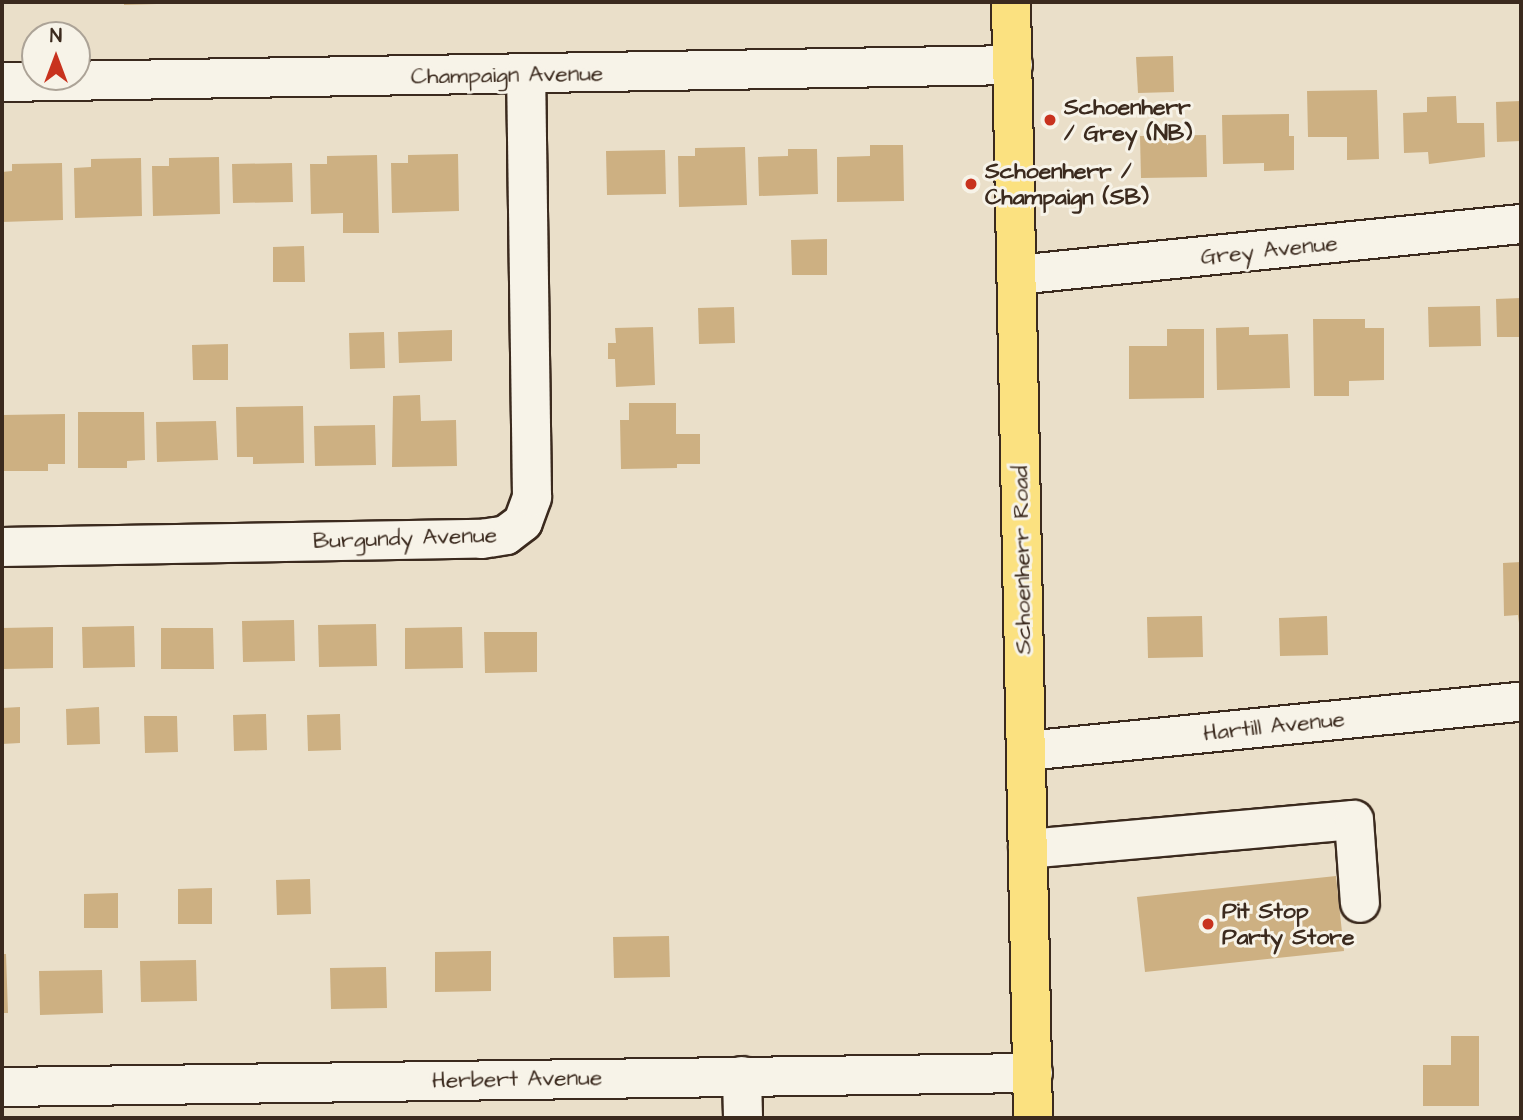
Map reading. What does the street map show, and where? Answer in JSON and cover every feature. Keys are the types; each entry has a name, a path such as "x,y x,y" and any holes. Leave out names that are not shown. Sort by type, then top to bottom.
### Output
{"main road":[{"name":"Schoenherr Road","path":"1012,2 1033,1118"}],"street":[{"name":"Champaign Avenue","path":"2,82 1013,65"},
{"name":"Burgundy Avenue","path":"2,547 482,539 506,535 523,522 532,497 526,74"},
{"name":"Grey Avenue","path":"1016,275 1521,224"},
{"name":"Hartill Avenue","path":"1027,751 1521,702"},
{"path":"1028,849 1354,820 1360,903"},
{"name":"Herbert Avenue","path":"2,1087 1033,1073"},
{"path":"742,1076 743,1118"}],"building":[{"path":"124,2 157,2 157,4 124,5"},
{"path":"1173,56 1174,92 1138,93 1136,57"},
{"path":"1377,90 1379,159 1347,160 1347,137 1308,137 1307,91"},
{"path":"1456,96 1457,123 1484,123 1485,157 1429,164 1428,152 1404,153 1403,113 1427,112 1427,97"},
{"path":"1521,101 1521,141 1497,142 1496,102"},
{"path":"1289,114 1289,136 1294,136 1294,170 1264,171 1264,163 1223,164 1222,115"},
{"path":"1206,135 1207,177 1141,178 1140,136"},
{"path":"870,145 903,145 904,201 837,202 837,157 870,156"},
{"path":"745,147 747,205 679,207 678,156 695,156 695,148"},
{"path":"788,149 817,149 818,194 759,196 758,157 788,156"},
{"path":"665,150 666,194 607,195 606,151"},
{"path":"458,154 459,211 392,213 391,163 408,163 408,155"},
{"path":"377,155 379,233 343,233 343,213 311,214 310,164 327,164 327,156"},
{"path":"219,157 220,214 153,216 152,166 169,166 169,158"},
{"path":"141,158 142,216 75,218 74,168 91,167 91,159"},
{"path":"62,163 63,220 2,222 2,172 12,171 12,164"},
{"path":"292,163 293,202 233,203 232,164"},
{"path":"827,239 827,275 792,275 791,240"},
{"path":"304,246 305,282 273,282 273,247"},
{"path":"1521,298 1521,337 1497,337 1496,299"},
{"path":"1480,306 1481,346 1429,347 1428,307"},
{"path":"734,307 735,343 699,344 698,308"},
{"path":"1313,319 1365,319 1365,328 1384,328 1384,380 1349,381 1349,396 1314,396"},
{"path":"653,327 655,385 616,387 615,359 608,359 608,343 616,343 615,328"},
{"path":"1249,327 1249,335 1288,334 1290,388 1217,390 1216,328"},
{"path":"1167,329 1204,329 1204,398 1129,399 1129,346 1167,346"},
{"path":"452,330 452,361 399,363 398,332"},
{"path":"384,332 385,368 350,369 349,333"},
{"path":"228,344 228,380 193,380 192,345"},
{"path":"420,395 421,421 456,420 457,466 392,467 393,396"},
{"path":"629,403 676,403 676,434 700,434 700,464 677,464 677,468 621,469 620,420 629,420"},
{"path":"303,406 304,463 253,464 253,457 237,457 236,407"},
{"path":"78,412 144,412 145,460 127,461 127,468 78,468"},
{"path":"65,414 65,464 48,464 48,471 2,471 2,415"},
{"path":"216,421 218,460 157,462 156,422"},
{"path":"375,425 376,465 315,466 314,426"},
{"path":"1521,562 1519,623 1518,615 1504,616 1503,563"},
{"path":"1202,616 1203,657 1148,658 1147,617"},
{"path":"1327,616 1328,655 1280,656 1279,618"},
{"path":"294,620 295,661 243,662 242,621"},
{"path":"376,624 377,666 319,667 318,625"},
{"path":"134,626 135,667 83,668 82,627"},
{"path":"53,627 53,668 2,669 2,628"},
{"path":"462,627 463,668 405,669 405,628"},
{"path":"161,628 213,628 214,669 161,669"},
{"path":"484,632 537,632 537,672 485,673"},
{"path":"20,707 20,743 2,744 2,708"},
{"path":"99,707 100,744 67,745 66,709"},
{"path":"266,714 267,750 234,751 233,715"},
{"path":"340,714 341,750 308,751 307,715"},
{"path":"144,716 177,716 178,752 145,753"},
{"path":"1336,876 1344,951 1145,972 1137,897"},
{"path":"310,879 311,914 277,915 276,880"},
{"path":"212,888 212,924 178,924 178,889"},
{"path":"118,893 118,928 84,928 84,894"},
{"path":"669,936 670,977 614,978 613,937"},
{"path":"491,951 491,991 435,992 435,952"},
{"path":"2,954 6,954 8,1013 2,1013"},
{"path":"196,960 197,1001 141,1002 140,961"},
{"path":"386,967 387,1008 331,1009 330,968"},
{"path":"102,970 103,1013 40,1015 39,971"},
{"path":"1451,1036 1479,1036 1479,1106 1423,1106 1423,1065 1451,1065"}],"place":[{"name":"Schoenherr / Grey (NB)","path":"1050,120"},
{"name":"Schoenherr / Champaign (SB)","path":"971,184"},
{"name":"Pit Stop Party Store","path":"1208,924"}]}
